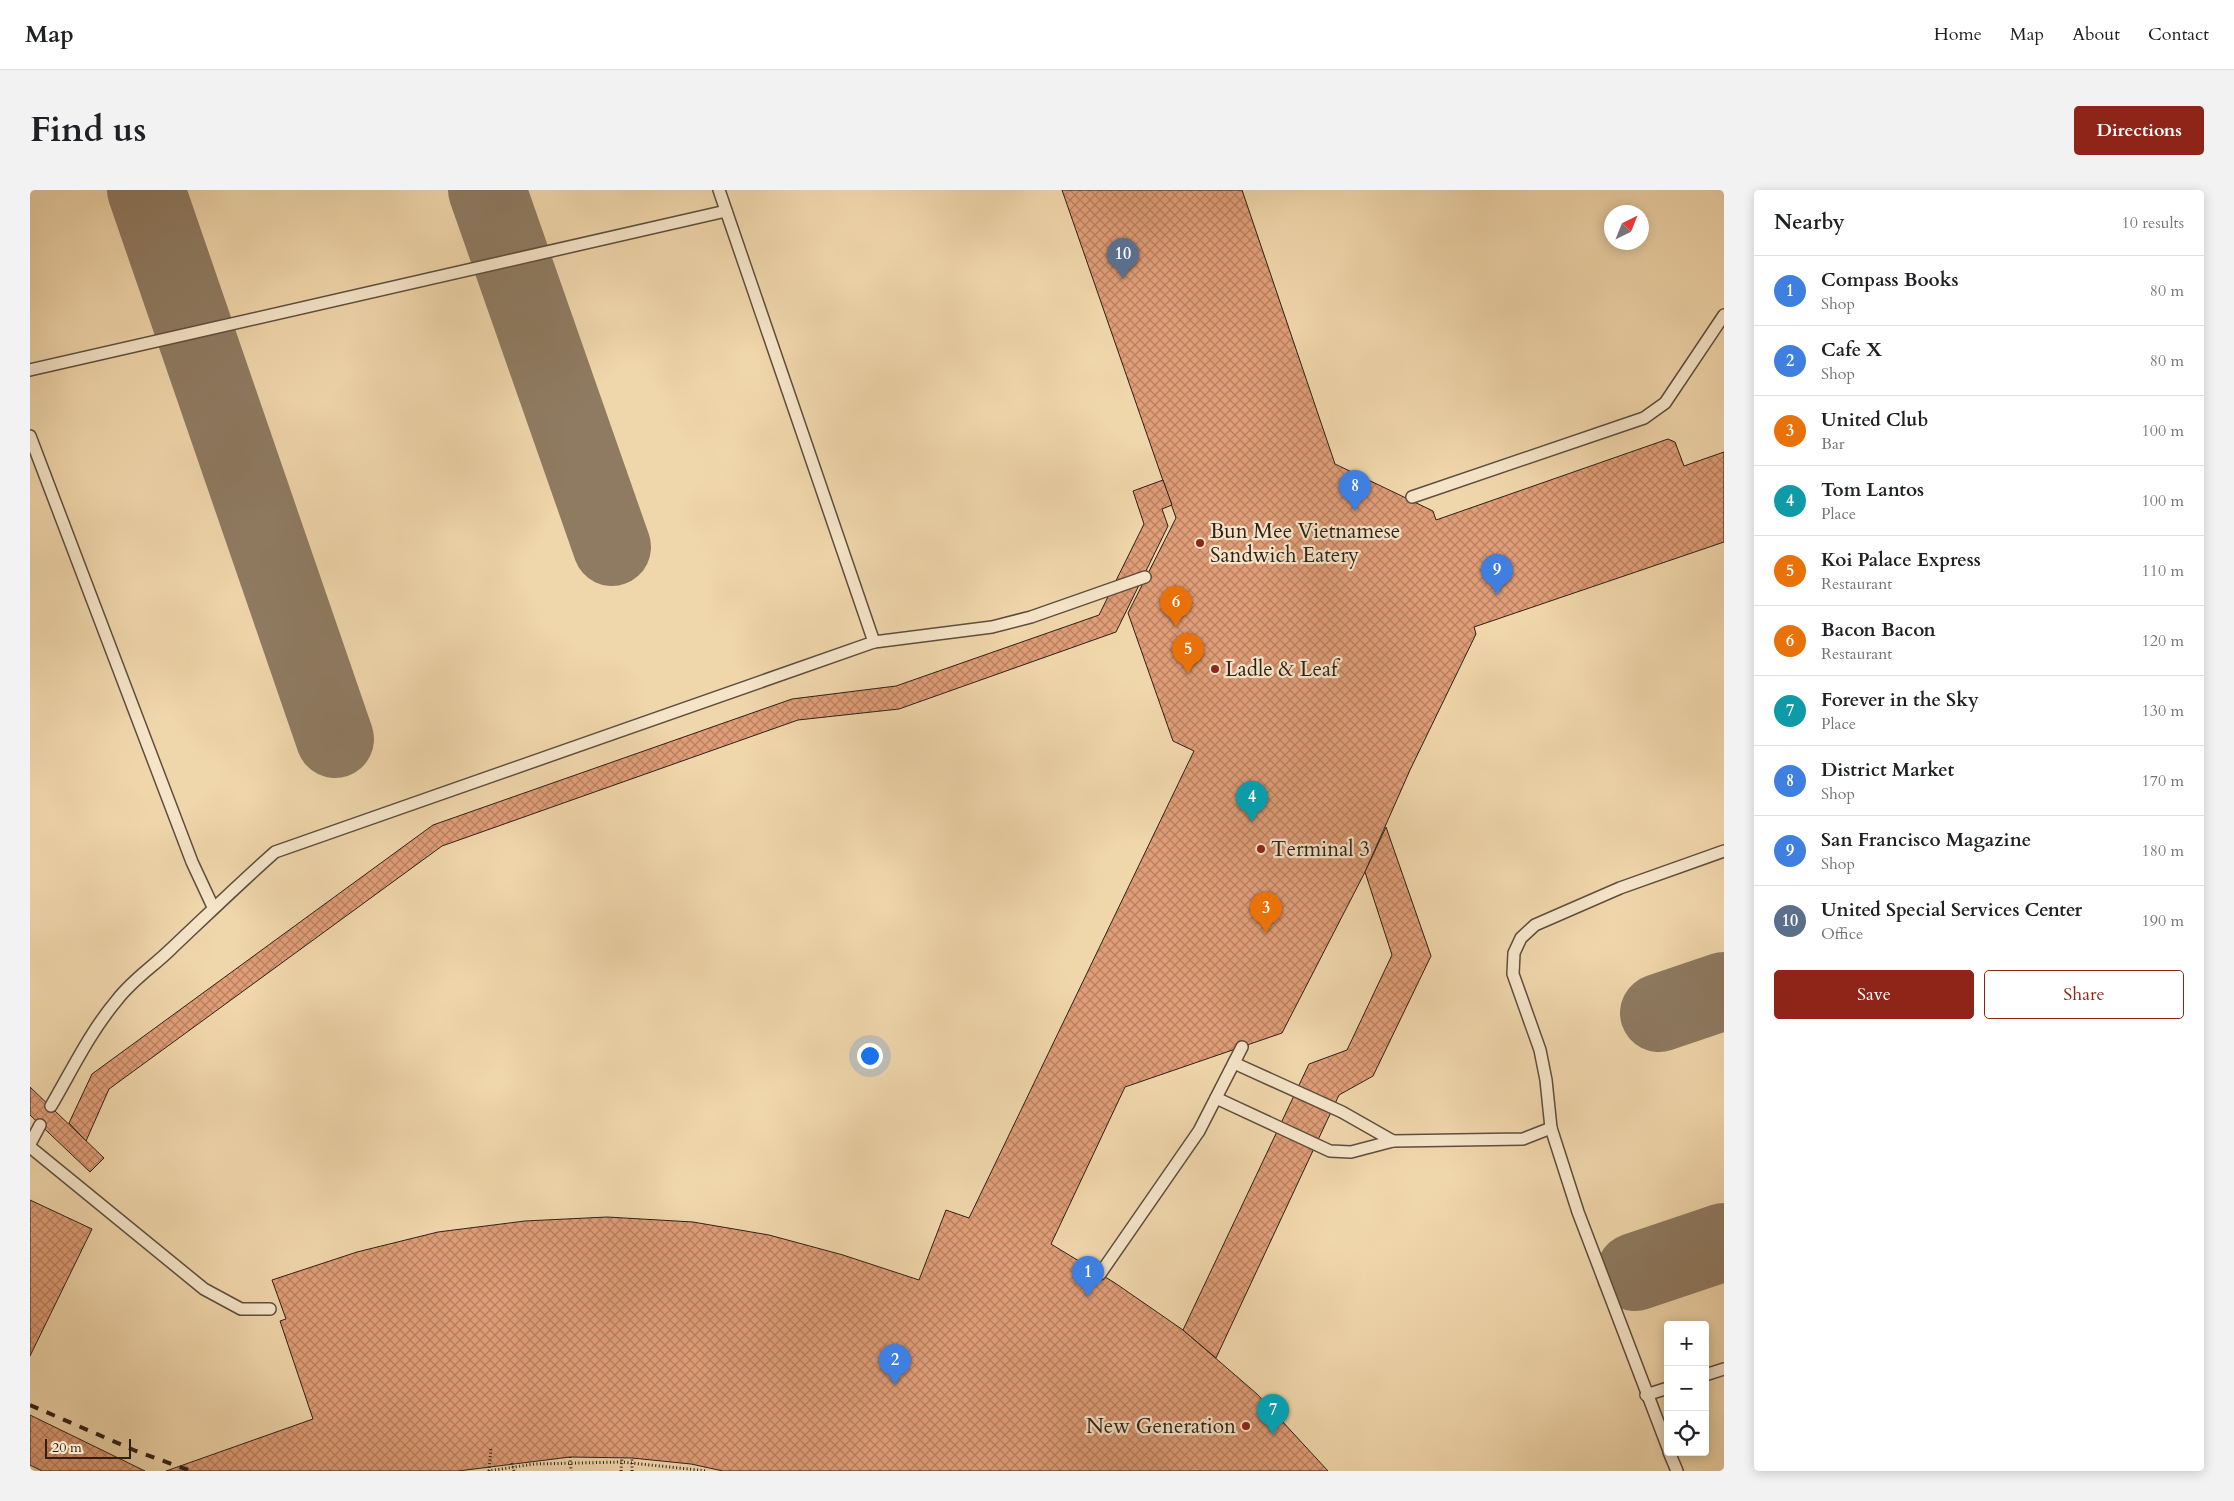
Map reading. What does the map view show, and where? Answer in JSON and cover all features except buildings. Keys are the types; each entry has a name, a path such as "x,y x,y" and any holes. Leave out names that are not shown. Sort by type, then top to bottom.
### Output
{"lane":[{"path":"719,190 874,642"},
{"path":"30,370 726,211"},
{"path":"1412,496 1644,418 1665,404 1724,315"},
{"path":"30,436 192,862 213,907"},
{"path":"51,1106 93,1032 117,1000 141,974 171,950 213,907 274,852 874,642 999,625 1031,618 1145,576"},
{"path":"1664,1438 1578,1212 1551,1128 1546,1080 1540,1050 1513,974 1514,954 1521,938 1535,925 1611,892 1724,851"},
{"path":"1100,1274 1199,1131 1242,1047"},
{"path":"1234,1063 1342,1112 1393,1141"},
{"path":"1216,1098 1330,1151 1351,1152 1393,1141 1523,1139 1551,1128"},
{"path":"40,1125 30,1145 204,1290 241,1309 270,1309"},
{"path":"1709,1374 1724,1369"},
{"path":"1646,1395 1664,1389"},
{"path":"1671,1456 1677,1471"}],"path":[{"path":"491,1448 489,1471 534,1464 622,1460 708,1471"},
{"path":"570,1457 571,1471"},
{"path":"632,1458 632,1471"},
{"path":"621,1471 622,1460"},
{"path":"512,1463 514,1471"}],"taxiway":[{"path":"146,190 335,739"},
{"path":"487,190 612,547"},
{"path":"1659,1013 1724,991"},
{"path":"1635,1272 1724,1242"}],"railway":[{"path":"30,1405 136,1451 191,1471"}],"place":[{"name":"United Special Services Center","path":"1123,279"},
{"name":"District Market","path":"1355,511"},
{"name":"Bun Mee Vietnamese Sandwich Eatery","path":"1200,543"},
{"name":"San Francisco Magazine","path":"1497,595"},
{"name":"Bacon Bacon","path":"1176,627"},
{"name":"Ladle & Leaf","path":"1215,669"},
{"name":"Koi Palace Express","path":"1188,674"},
{"name":"Tom Lantos","path":"1252,822"},
{"name":"Terminal 3","path":"1261,849"},
{"name":"United Club","path":"1266,933"},
{"name":"Compass Books","path":"1088,1297"},
{"name":"Cafe X","path":"895,1385"},
{"name":"New Generation","path":"1246,1426"},
{"name":"Forever in the Sky","path":"1273,1435"}]}
